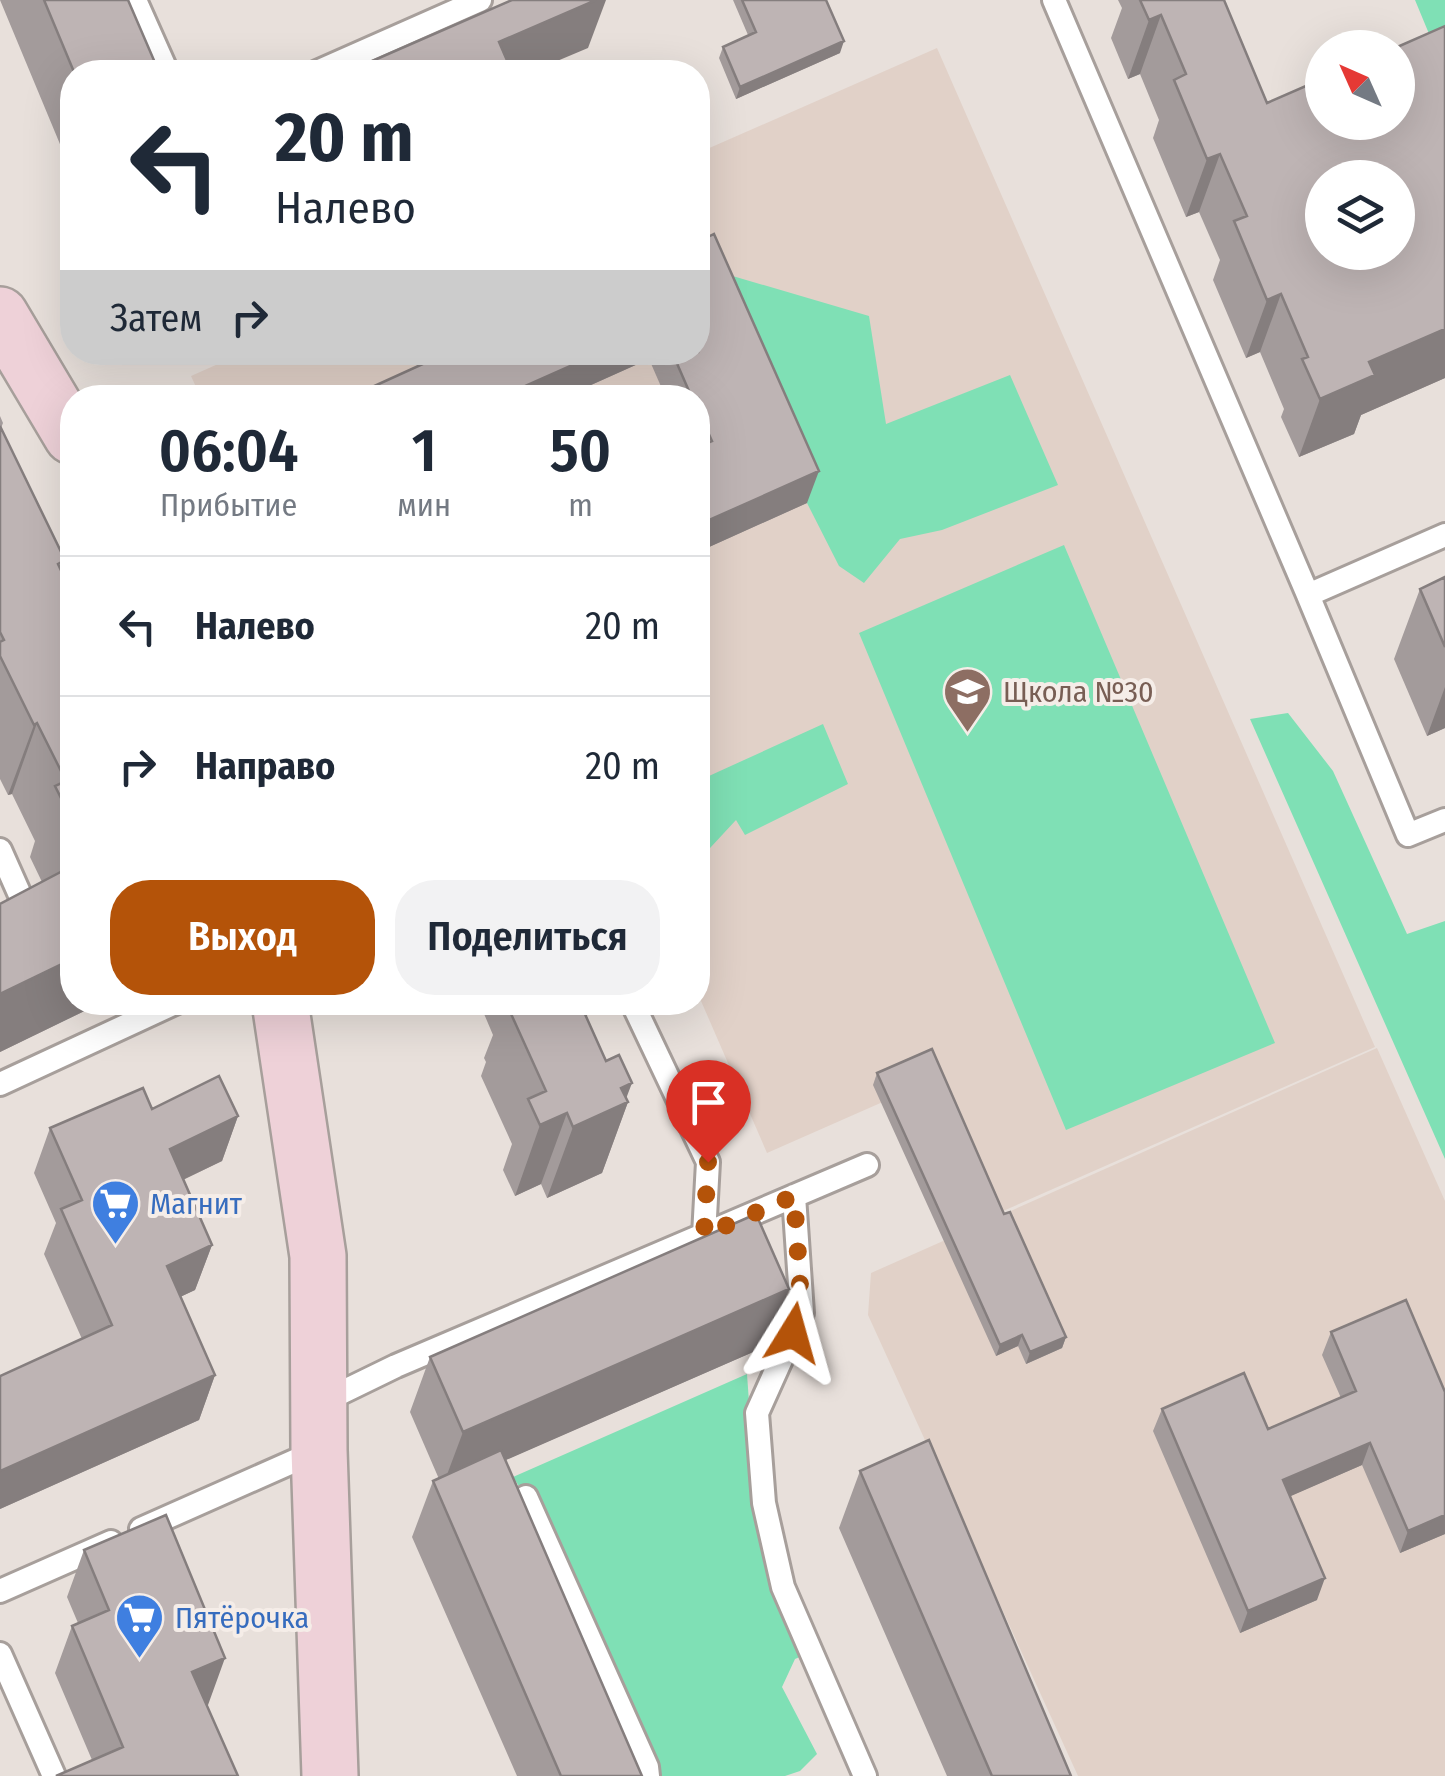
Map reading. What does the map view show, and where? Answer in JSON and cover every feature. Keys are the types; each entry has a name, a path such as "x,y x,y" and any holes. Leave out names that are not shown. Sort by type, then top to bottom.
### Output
{"street":[{"path":"0,315 60,416"},
{"path":"282,1015 318,1256 330,1776"}],"lane":[{"path":"135,0 162,60"},
{"path":"344,60 480,0"},
{"path":"1054,0 1408,835 1445,820"},
{"path":"1308,596 1445,535"},
{"path":"0,850 28,913 0,925"},
{"path":"0,1084 148,1015"},
{"path":"638,1015 708,1162 704,1235"},
{"path":"0,1590 319,1427 396,1366 867,1165"},
{"path":"794,1196 802,1314 757,1413 764,1503 782,1587 858,1774"},
{"path":"526,1497 648,1776"},
{"path":"0,1654 54,1776"}],"shaded area":[{"name":"Щкола №30","path":"937,48 1375,1047 1003,1211 944,1075 767,1153 707,1015 710,385 195,385 191,376 216,365 710,365 710,148"},
{"path":"1377,1048 1445,1201 1445,1776 1078,1776 868,1315 871,1273"}],"green space":[{"path":"1415,0 1445,0 1445,35 1432,41"},
{"path":"710,269 869,316 886,424 1010,375 1058,485 942,530 900,539 864,583 839,566 710,285"},
{"path":"1064,545 1275,1043 1066,1130 859,633"},
{"path":"1288,713 1333,771 1407,934 1445,921 1445,1159 1250,719"},
{"path":"823,724 848,784 745,835 736,820 710,848 710,776"},
{"path":"747,1374 749,1402 757,1413 764,1503 811,1652 795,1659 782,1687 817,1754 800,1771 785,1776 648,1776 526,1497 513,1477"}],"building":[{"path":"44,0 128,0 154,60 69,60"},
{"path":"512,0 596,0 499,42 507,60 374,60"},
{"path":"742,0 826,0 844,41 740,87 723,47 756,32"},
{"path":"1140,0 1224,0 1267,103 1305,86 1305,140 1415,140 1415,39 1445,26 1445,329 1369,362 1375,375 1320,399 1302,359 1308,357 1281,294 1267,300 1234,221 1247,216 1220,154 1207,159 1174,80 1186,74 1161,15 1149,20"},
{"path":"714,234 819,471 710,520 710,385 686,385 678,365 710,365 710,236"},
{"path":"420,365 573,365 527,385 377,385"},
{"path":"0,426 60,550 60,769 0,656 0,642 4,640 0,632"},
{"path":"1445,577 1445,647 1420,589"},
{"path":"60,872 60,965 0,994 0,904"},
{"path":"512,1015 585,1015 606,1061 619,1055 632,1083 621,1088 628,1102 573,1127 567,1113 540,1125 528,1099 546,1091"},
{"path":"932,1049 1004,1214 1010,1212 1066,1337 1030,1352 1022,1335 1000,1345 877,1073"},
{"path":"219,1076 238,1116 170,1149 212,1245 167,1266 215,1375 0,1471 0,1376 112,1325 61,1209 82,1200 50,1128 143,1088 152,1109"},
{"path":"756,1214 789,1289 463,1432 430,1357"},
{"path":"1406,1300 1445,1392 1445,1515 1408,1531 1370,1443 1283,1480 1325,1578 1248,1611 1162,1409 1244,1373 1268,1429 1356,1391 1331,1332"},
{"path":"929,1440 1071,1776 992,1776 860,1471"},
{"path":"501,1450 642,1776 561,1776 433,1481"},
{"path":"166,1515 225,1658 192,1672 238,1776 56,1776 123,1747 72,1626 109,1610 84,1550"}],"place":[{"name":"Щкола №30","path":"968,734"},
{"name":"Магнит","path":"115,1246"},
{"name":"Пятёрочка","path":"140,1660"}],"route":[{"path":"708,1162 704,1235 794,1196 802,1314 793,1333"}]}
